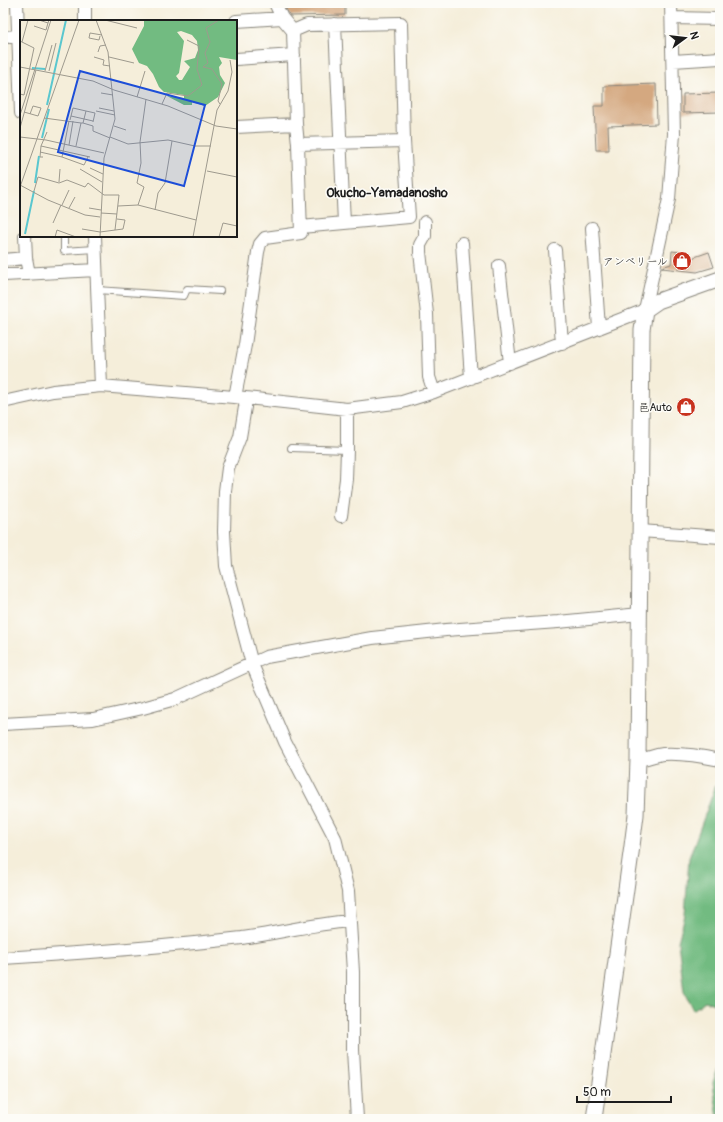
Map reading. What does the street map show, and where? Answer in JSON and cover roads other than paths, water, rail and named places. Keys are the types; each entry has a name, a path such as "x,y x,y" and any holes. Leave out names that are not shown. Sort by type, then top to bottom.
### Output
{"street":[{"path":"3,37 20,36 18,3"},
{"path":"85,3 85,20"},
{"path":"275,3 282,18 293,31 301,233 265,238 260,244 258,252 245,345 240,398 245,407 240,437 228,468 225,491 224,532 226,566 252,664 285,742 335,838 348,891 352,972 353,1050 357,1119"},
{"path":"594,1119 636,814 640,614 642,330 669,199 674,134 671,3"},
{"path":"237,21 282,18"},
{"path":"672,18 720,19"},
{"path":"293,31 306,25 401,23 404,141 408,217 301,226"},
{"path":"336,24 344,223"},
{"path":"237,59 294,55"},
{"path":"673,61 720,58"},
{"path":"237,127 296,124"},
{"path":"298,144 404,141"},
{"path":"425,222 425,236 420,245 420,252 427,314 429,377 434,392"},
{"path":"592,228 599,328"},
{"path":"25,237 26,258 29,274"},
{"path":"95,237 101,386"},
{"path":"462,243 471,378"},
{"path":"555,250 562,343"},
{"path":"3,260 26,258"},
{"path":"499,266 510,363"},
{"path":"4,275 96,270"},
{"path":"3,402 53,391 101,386 346,409 402,402 434,392 562,343 645,310 658,301 720,279"},
{"path":"341,516 346,479 346,409"},
{"path":"641,531 720,537"},
{"path":"3,724 92,719 143,708 175,699 266,657 372,638 446,630 558,622 640,614"},
{"path":"638,760 662,754 698,756 720,760"},
{"path":"3,958 92,953 211,941 267,935 326,923 350,921"}],"lane":[{"path":"64,237 64,251 95,249"},
{"path":"97,290 184,296 187,289 220,291"},
{"path":"291,448 347,450"}],"place":[{"name":"アンベリール","path":"682,261"},
{"name":"邑Auto","path":"686,407"}],"district":[{"name":"Okucho-Yamadanosho","path":"387,193"}]}
